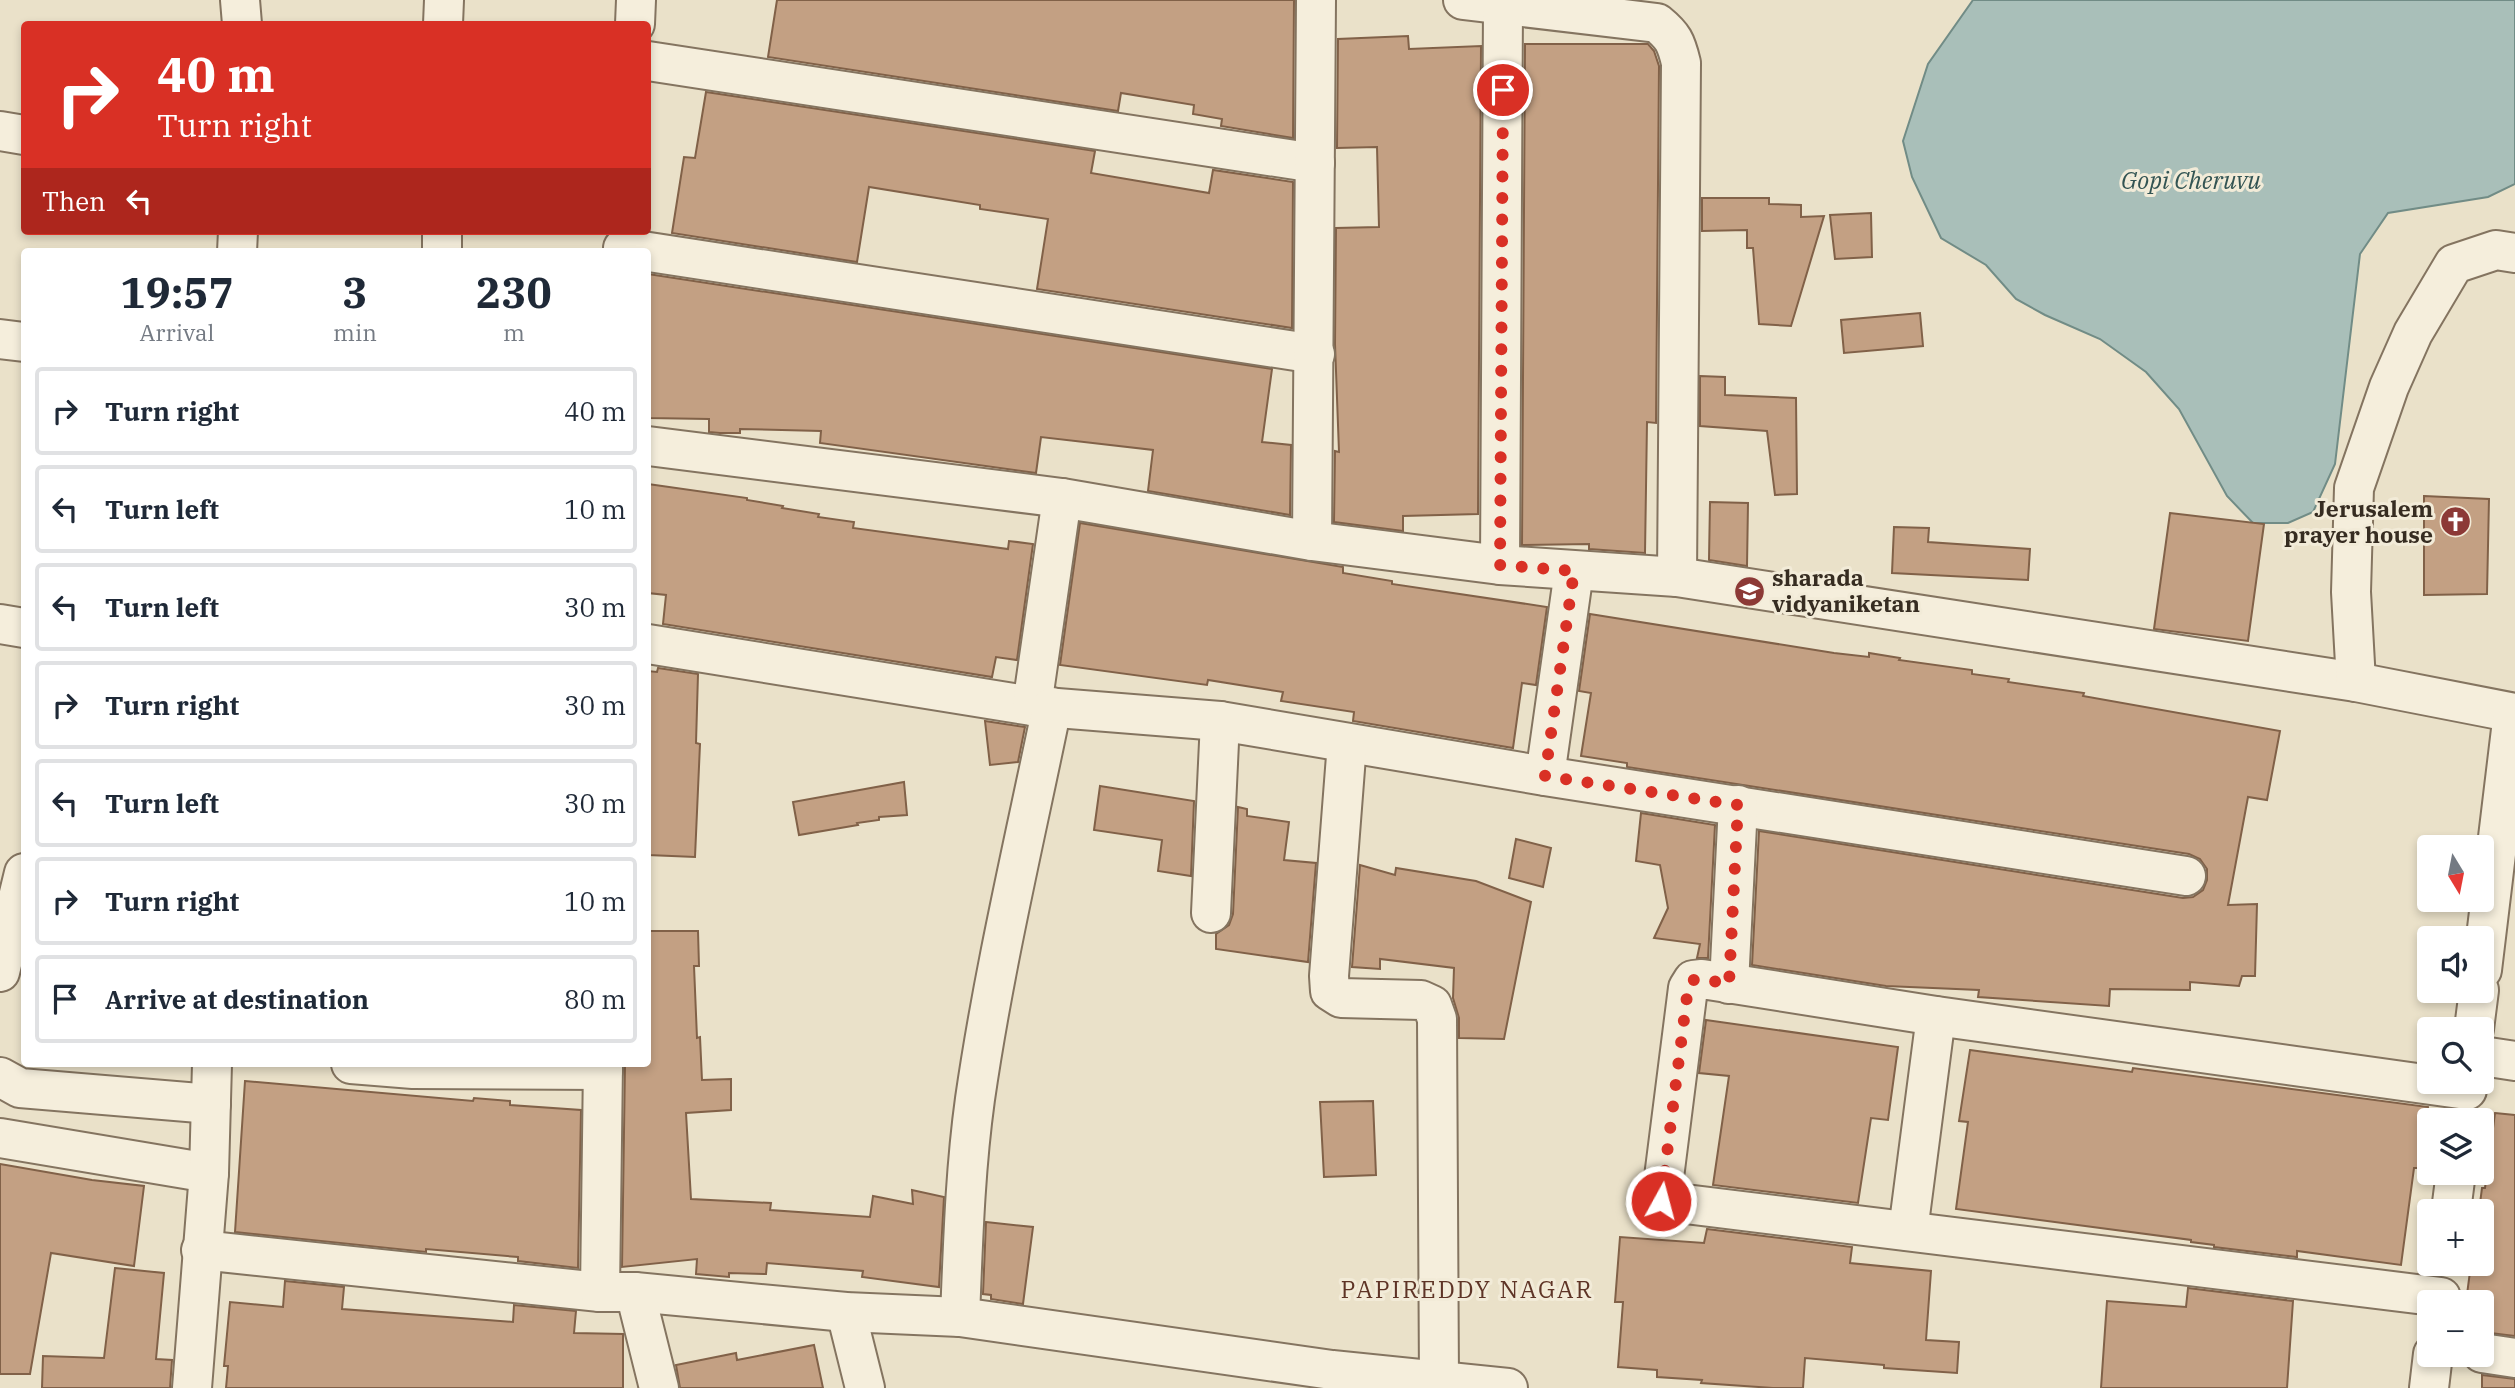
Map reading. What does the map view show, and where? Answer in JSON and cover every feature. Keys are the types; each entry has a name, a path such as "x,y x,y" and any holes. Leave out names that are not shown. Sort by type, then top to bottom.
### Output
{"street":[{"path":"240,0 242,21"},
{"path":"443,21 444,0"},
{"path":"635,21 636,0"},
{"path":"1312,541 1316,0"},
{"path":"1463,0 1657,23 1671,34 1677,47 1681,76 1677,577"},
{"path":"1500,565 1503,6"},
{"path":"651,61 1315,163"},
{"path":"0,131 21,134"},
{"path":"624,244 649,248"},
{"path":"651,248 1315,354"},
{"path":"2356,682 2351,592 2354,488 2389,387 2413,333 2454,264 2496,250 2515,253"},
{"path":"0,339 21,342"},
{"path":"651,446 1062,498 1312,541 1500,565 1677,577 2356,682 2514,713 2487,926"},
{"path":"960,1317 963,1219 975,1100 1042,707 1062,498"},
{"path":"1545,776 1574,571"},
{"path":"0,624 21,628"},
{"path":"651,644 1042,707 1220,720 1545,776 2186,876"},
{"path":"1211,913 1220,720"},
{"path":"1347,743 1330,991 1341,998 1421,1000 1432,1005 1437,1019 1439,1381"},
{"path":"1729,984 1738,805"},
{"path":"0,972 21,885"},
{"path":"2417,1080 1936,1016 1702,979 1693,980 1688,988 1661,1201 1908,1231 2442,1287"},
{"path":"1908,1231 1936,1016"},
{"path":"2494,1073 2515,1061"},
{"path":"192,1388 209,1173 212,1067"},
{"path":"603,1067 617,1292 659,1388"},
{"path":"0,1077 20,1088 211,1104"},
{"path":"0,1138 209,1173"},
{"path":"201,1250 617,1292 846,1312 960,1317 1334,1379 1439,1381 1508,1388"},
{"path":"846,1312 865,1388"},
{"path":"2494,1355 2515,1358"},
{"path":"2428,1388 2431,1367"}],"water":[{"name":"Gopi Cheruvu","path":"1973,0 2515,0 2515,184 2488,197 2388,213 2360,254 2335,464 2313,512 2288,523 2253,523 2227,496 2179,409 2146,372 2100,339 2016,299 1986,265 1941,238 1912,177 1903,141 1928,64"}],"building":[{"path":"777,0 1294,0 1293,138 1221,126 1222,119 1193,114 1194,105 1121,93 1118,111 768,57"},
{"path":"1408,36 1409,49 1481,46 1478,514 1403,516 1403,531 1334,522 1335,451 1339,452 1335,344 1336,228 1379,227 1377,147 1337,148 1338,39"},
{"path":"1525,44 1648,44 1654,51 1659,66 1656,423 1647,422 1645,553 1589,549 1589,544 1522,545"},
{"path":"706,92 1095,151 1091,173 1209,193 1213,170 1293,182 1292,328 1037,289 1048,219 980,209 980,205 869,187 857,262 672,233 684,157 695,158"},
{"path":"1702,198 1769,198 1769,204 1801,205 1801,217 1824,216 1791,326 1759,324 1753,248 1747,248 1747,230 1702,231"},
{"path":"1871,213 1872,257 1835,259 1830,215"},
{"path":"651,274 1272,369 1262,442 1291,445 1290,515 1148,491 1153,450 1041,437 1036,473 820,443 821,431 740,429 740,433 709,432 709,419 651,418"},
{"path":"1920,313 1923,346 1844,353 1841,320"},
{"path":"1700,376 1725,377 1725,395 1796,398 1797,494 1775,495 1767,431 1700,426"},
{"path":"651,484 747,498 783,506 782,508 819,514 818,517 854,522 853,528 1008,549 1009,541 1033,544 1017,660 996,657 992,677 663,624 666,595 651,593"},
{"name":"Jerusalem prayer house","path":"2424,496 2489,499 2487,594 2424,595"},
{"path":"1710,502 1748,503 1747,566 1709,560"},
{"path":"2170,513 2264,524 2248,641 2154,629"},
{"path":"1080,523 1343,567 1343,573 1392,581 1392,584 1547,607 1536,685 1522,683 1513,748 1353,721 1354,712 1281,701 1283,692 1208,680 1207,685 1060,665"},
{"path":"1894,527 1929,528 1928,542 2030,549 2028,580 1892,573"},
{"path":"1590,614 1834,653 1869,657 1869,653 1972,670 1972,674 2009,679 2008,682 2084,693 2083,696 2280,731 2267,800 2248,797 2228,905 2257,904 2255,976 2242,976 2239,986 2190,982 2190,990 2110,989 2109,1006 1978,997 1979,990 1886,986 1752,965 1759,831 2183,898 2193,897 2203,890 2207,869 2200,859 2189,854 1627,767 1627,763 1581,756 1591,693 1579,691"},
{"path":"658,668 698,674 696,743 700,744 695,857 651,855 651,671 657,672"},
{"path":"985,721 1025,727 1018,762 990,765"},
{"path":"904,782 907,815 879,817 879,820 857,823 858,825 799,835 793,802"},
{"path":"1100,786 1194,801 1191,876 1158,871 1162,840 1094,830"},
{"path":"1238,807 1247,809 1247,816 1289,822 1284,860 1316,863 1308,962 1216,949 1216,934 1229,925 1233,914"},
{"path":"1641,813 1715,825 1708,958 1697,958 1700,944 1654,938 1668,908 1660,865 1636,861"},
{"path":"1516,839 1551,848 1543,887 1509,878"},
{"path":"1360,865 1395,875 1396,868 1476,881 1531,902 1504,1039 1459,1038 1459,1018 1453,998 1454,968 1380,959 1380,969 1352,967"},
{"path":"651,931 698,931 699,966 694,966 702,1080 731,1079 731,1110 686,1113 691,1199 771,1203 770,1210 870,1217 873,1196 913,1204 912,1190 944,1197 939,1287 862,1277 863,1271 767,1263 766,1274 729,1273 729,1277 696,1274 697,1259 622,1267 625,1067 651,1067"},
{"path":"1706,1020 1898,1047 1888,1120 1871,1118 1858,1203 1713,1185 1729,1076 1699,1073"},
{"path":"1970,1050 2132,1072 2133,1068 2428,1107 2417,1108 2417,1168 2414,1168 2401,1265 2297,1251 2297,1257 2214,1247 2191,1240 1956,1209 1968,1122 1959,1121"},
{"path":"245,1081 473,1101 474,1098 510,1101 510,1105 581,1110 578,1268 518,1261 518,1257 426,1249 426,1252 235,1232"},
{"path":"1373,1101 1376,1175 1324,1177 1320,1102"},
{"path":"2495,1113 2515,1115 2515,1336 2494,1333 2494,1290 2468,1290 2469,1276 2494,1276 2494,1199 2481,1199 2482,1188 2494,1185"},
{"path":"0,1164 144,1186 134,1266 51,1253 30,1374 0,1374"},
{"path":"986,1222 1033,1227 1023,1304 991,1299 991,1295 983,1294"},
{"path":"1707,1229 1852,1247 1850,1263 1931,1271 1926,1340 1959,1342 1957,1373 1884,1368 1884,1365 1805,1358 1803,1388 1773,1388 1701,1383 1702,1380 1657,1377 1657,1370 1618,1367 1623,1302 1615,1302 1620,1237 1704,1243"},
{"path":"115,1268 164,1273 156,1359 172,1360 170,1388 42,1388 43,1356 104,1358"},
{"path":"285,1281 344,1287 342,1309 513,1322 514,1305 576,1311 574,1333 623,1334 623,1388 226,1388 228,1366 224,1366 230,1302 283,1307"},
{"path":"2188,1288 2293,1301 2287,1388 2101,1388 2107,1301 2186,1307"},
{"path":"814,1345 823,1388 680,1388 676,1365 736,1353 737,1360"},
{"path":"2482,1375 2515,1379 2515,1388 2482,1388"}],"place":[{"name":"Jerusalem prayer house","path":"2456,522"},
{"name":"sharada vidyaniketan","path":"1749,591"}],"district":[{"name":"PAPIREDDY NAGAR","path":"1467,1290"}],"route":[{"path":"1503,90 1500,565 1574,571 1545,776 1738,805 1729,984 1702,979 1693,980 1688,988 1661,1201"}]}
